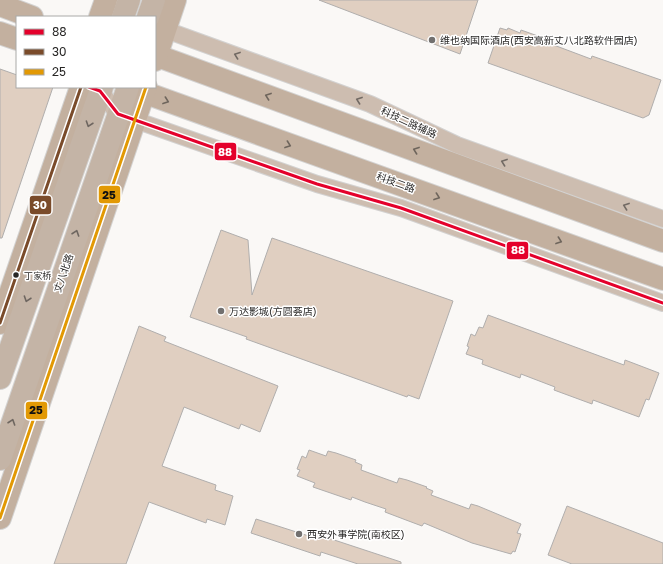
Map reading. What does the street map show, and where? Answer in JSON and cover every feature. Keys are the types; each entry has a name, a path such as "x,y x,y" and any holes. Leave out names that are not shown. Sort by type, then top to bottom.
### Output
{"main road":[{"path":"123,16 129,0"},
{"path":"148,16 154,0"},
{"path":"175,0 160,28 156,57 663,241"},
{"path":"0,5 29,16"},
{"path":"0,33 16,39"},
{"path":"0,323 93,88"},
{"path":"0,378 93,88"},
{"name":"丈八北路","path":"0,459 137,88"},
{"name":"科技二路","path":"137,88 663,279"},
{"path":"0,518 127,117"}],"street":[{"name":"科技二路辅路","path":"160,28 370,104 456,145 663,219"},
{"path":"93,88 127,117 317,184 400,208 663,303"}],"building":[{"path":"319,0 478,0 460,54"},
{"path":"500,28 507,30 508,28 520,33 521,30 552,41 551,44 591,59 592,56 661,80 649,115 643,118 488,63"},
{"path":"0,69 16,75 16,88 53,88 2,238 0,238"},
{"path":"221,230 248,240 252,295 272,238 453,301 419,399 408,395 407,397 246,339 247,337 190,317"},
{"path":"488,315 624,365 625,360 659,373 649,400 646,399 639,417 593,400 592,404 554,390 555,387 521,374 520,378 482,364 483,360 466,354 469,347 467,346 471,334 475,336 479,327 483,328"},
{"path":"139,326 166,337 164,341 278,386 260,432 241,424 239,429 184,407 162,466 216,485 215,490 233,496 225,525 207,519 206,523 149,502 126,564 54,564"},
{"path":"309,450 326,456 328,451 336,453 356,460 355,462 362,465 361,470 397,483 399,478 407,480 427,487 426,488 433,491 431,495 469,509 471,504 478,506 521,524 517,533 521,534 515,552 513,551 511,554 472,543 424,523 422,526 385,512 386,509 352,497 351,500 313,487 315,483 297,476 300,470 297,469 302,456 306,458"},
{"path":"567,506 663,543 663,564 572,564 548,555"},
{"path":"256,519 315,538 316,534 401,562 401,564 358,564 321,552 320,556 251,533"}],"transit line":[{"name":"30","path":"0,323 81,88"},
{"name":"88","path":"92,88 100,91 118,114 317,184 401,208 663,303"},
{"name":"25","path":"0,518 146,88"}],"place":[{"name":"维也纳国际酒店(西安高新丈八北路软件园店)","path":"432,40"},
{"name":"丁家桥","path":"16,275"},
{"name":"万达影城(方圆荟店)","path":"221,311"},
{"name":"西安外事学院(南校区)","path":"299,534"}]}
